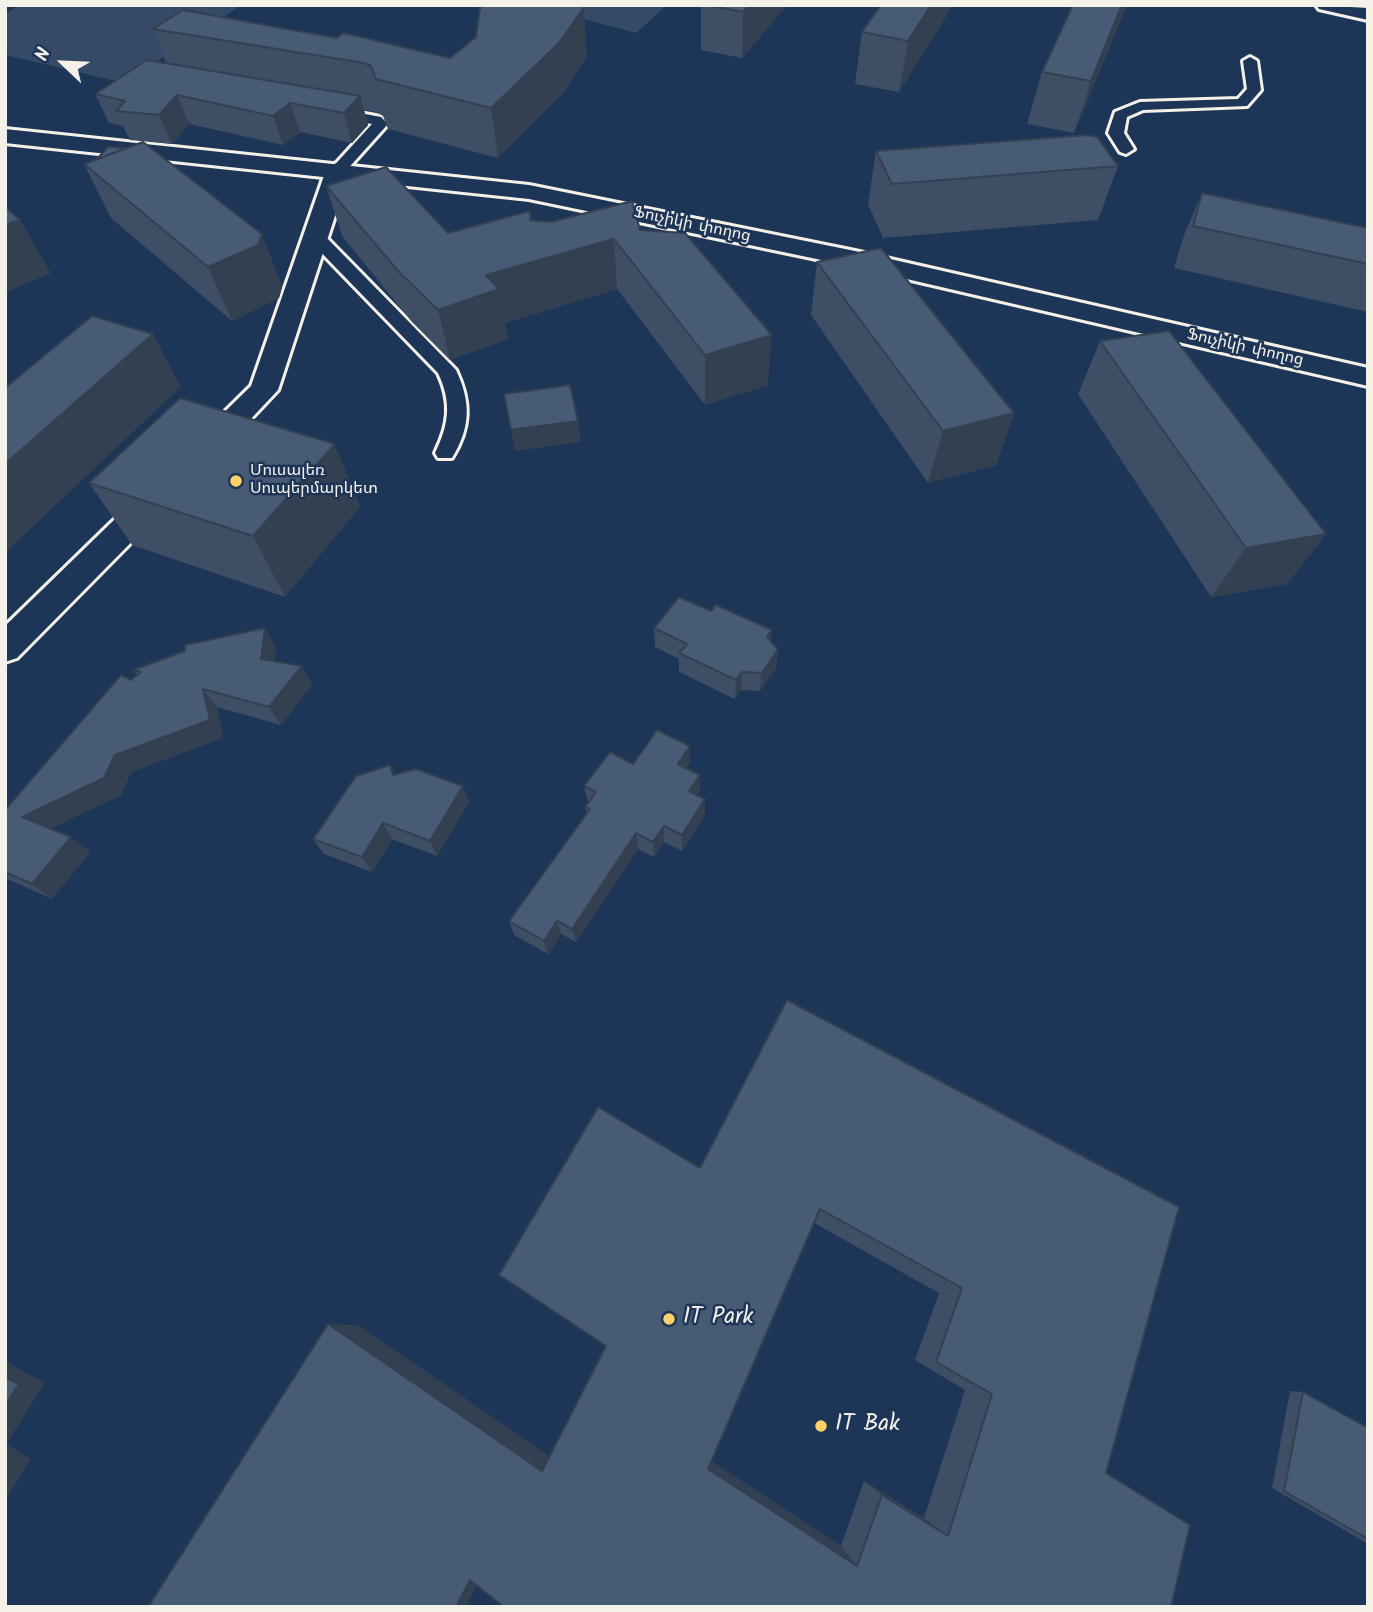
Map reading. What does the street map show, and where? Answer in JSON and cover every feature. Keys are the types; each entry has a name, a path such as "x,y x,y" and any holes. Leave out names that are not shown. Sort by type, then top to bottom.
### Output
{"street":[{"path":"1326,5 1368,14"},
{"name":"Ֆուչիկի փողոց","path":"5,136 529,192 855,259 1368,377"},
{"path":"5,648 264,390 338,170"}],"lane":[{"path":"1126,149 1116,133 1120,115 1140,106 1242,103 1254,90 1250,61"},
{"path":"323,111 376,120 380,124 338,170"},
{"path":"316,237 446,370 460,396 457,429 445,453"}],"shaded area":[{"path":"20,5 241,5 125,83 5,55 5,14"},
{"path":"497,5 667,5 636,33 549,10"}],"building":[{"path":"483,5 584,7 559,43 491,108 376,79 371,66 364,63 153,29 183,10 337,38 344,33 450,58 476,37 480,8"},
{"path":"707,5 750,5 743,12"},
{"path":"881,5 931,5 908,41 862,32"},
{"path":"1073,5 1122,5 1091,81 1042,72"},
{"path":"147,60 360,96 344,113 290,103 273,116 177,95 159,115 116,111 125,101 95,94"},
{"path":"1087,135 1097,137 1118,166 892,184 876,151"},
{"path":"143,142 262,234 258,245 208,267 84,164"},
{"path":"108,147 126,148 96,160"},
{"path":"386,167 448,233 530,211 530,220 551,222 632,201 640,230 685,233 772,335 705,355 614,239 486,275 499,289 438,310 399,272 326,186"},
{"path":"1202,193 1368,228 1368,264 1193,226"},
{"path":"5,207 20,220 5,225"},
{"path":"881,248 1014,413 943,431 817,262"},
{"path":"92,316 153,334 5,464 5,388"},
{"path":"1169,331 1326,534 1246,548 1100,341"},
{"path":"570,385 578,421 511,430 504,394"},
{"path":"180,398 335,444 253,536 89,483"},
{"path":"679,597 711,611 716,605 772,630 767,637 778,649 762,673 742,672 736,680 679,653 687,644 654,628"},
{"path":"265,628 261,659 302,666 269,707 203,689 210,720 115,755 104,778 22,817 71,837 32,884 5,872 5,810 121,675 131,680 141,672 133,670 185,651 185,645"},
{"path":"657,730 690,746 678,764 700,775 689,791 705,799 682,835 664,826 653,842 636,833 572,929 557,921 544,941 509,921 590,809 585,807 596,792 584,786 610,752 633,764"},
{"path":"390,765 393,775 416,769 463,786 430,841 383,823 362,857 313,839 356,776"},
{"name":"IT Park","path":"787,1000 1179,1207 1106,1473 1190,1525 1171,1607 504,1607 470,1580 456,1607 148,1607 328,1324 542,1471 606,1346 499,1275 598,1107 700,1168","holes":["820,1209 962,1288 936,1362 992,1394 948,1536 882,1495 857,1566 708,1469"]},
{"path":"5,1377 19,1384 5,1405"},
{"path":"1303,1392 1368,1428 1368,1539 1284,1491"}],"place":[{"name":"Մուսալեռ Սուպերմարկետ","path":"236,481"},
{"name":"IT Park","path":"669,1319"},
{"name":"IT Bak","path":"821,1426"}]}
